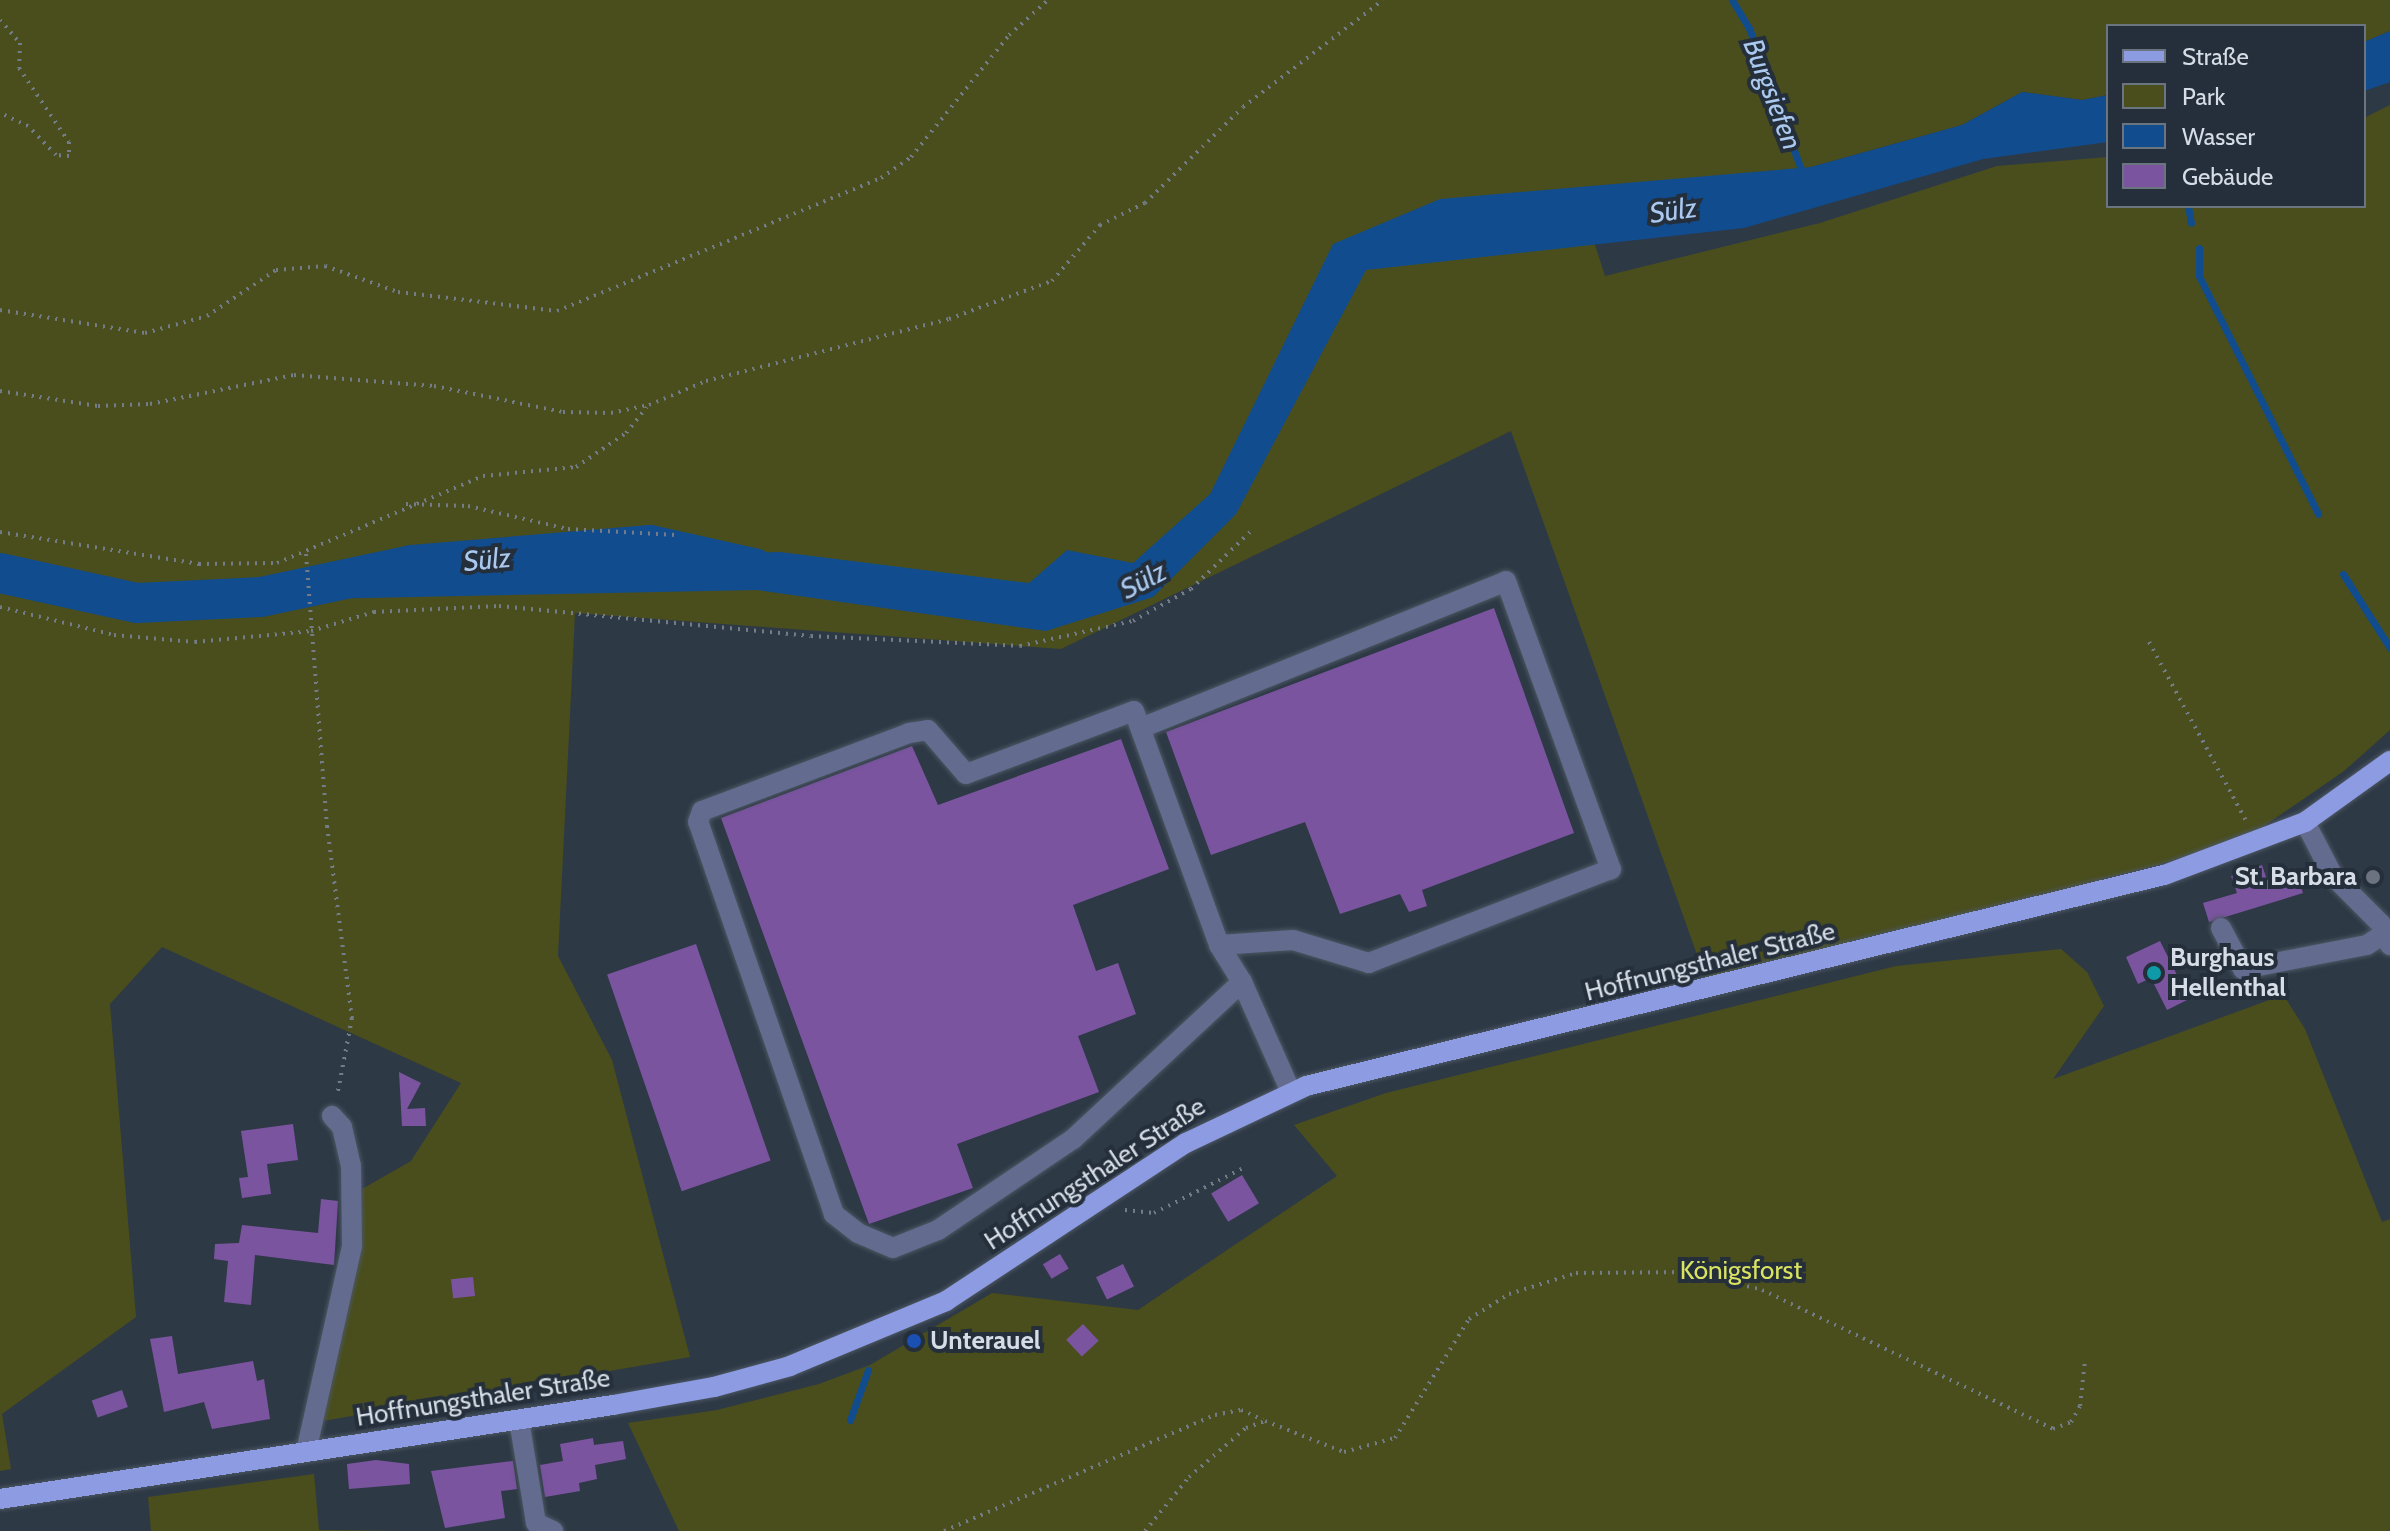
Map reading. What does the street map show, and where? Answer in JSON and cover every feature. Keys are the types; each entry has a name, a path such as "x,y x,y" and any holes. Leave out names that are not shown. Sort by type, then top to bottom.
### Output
{"main road":[{"name":"Hoffnungsthaler Straße","path":"0,1499 714,1387 826,1353 946,1301 1186,1143 1291,1092 1980,923 2259,843 2305,822 2390,761"}],"lane":[{"path":"1141,728 1506,581 1611,869 1369,963 1293,940 1219,945"},
{"path":"1242,982 1073,1139 938,1230 893,1248 858,1233 834,1214 698,822 702,811 909,733 928,730 966,774 1134,711 1219,945 1242,982 1291,1092"},
{"path":"2221,928 2243,969 2388,939 2333,876 2305,822"},
{"path":"306,1452 354,1224 347,1145 332,1116"},
{"path":"519,1420 536,1523 553,1531"}],"path":[{"path":"0,310 145,333 207,316 276,270 325,266 398,292 557,311 881,178 911,157 1009,35 1048,0"},
{"path":"0,391 98,406 150,404 294,375 434,386 563,412 611,413 649,405 706,381 949,319 1052,281 1100,225 1145,203 1243,107 1383,0"},
{"path":"0,20 20,43 19,68 69,142 69,156 56,155 28,126 0,113"},
{"path":"0,532 199,564 277,563 306,554 404,504 483,476 576,467 626,433 649,405"},
{"path":"404,504 468,506 568,529 676,535"},
{"path":"0,607 114,635 195,642 311,631 374,612 499,606 811,636 1020,646 1133,621 1191,589 1250,532"},
{"path":"306,554 311,631 352,1018 332,1116"},
{"path":"2149,642 2259,843"},
{"path":"1092,1203 1154,1213 1243,1168"},
{"path":"944,1531 1215,1415 1241,1410 1319,1446 1344,1452 1376,1448 1408,1426 1456,1338 1483,1308 1543,1282 1614,1269 1693,1272 1762,1290 2053,1429 2071,1422 2080,1406 2085,1361"},
{"path":"1145,1531 1228,1439 1265,1421"}],"green space":[{"path":"0,0 2390,0 2390,31 2366,41 2366,24 2106,24 2106,95 2082,100 2022,92 1962,125 1811,167 1594,242 1605,276 1820,223 1997,166 2106,157 2106,208 2366,208 2366,117 2390,105 2390,730 2344,771 2251,835 2155,866 1706,980 1511,431 1061,649 575,613 558,956 612,1060 690,1357 323,1421 358,1247 362,1189 411,1161 461,1083 162,947 110,1004 136,1317 2,1414 11,1469 0,1471"},
{"name":"Königsforst","path":"2061,949 2087,972 2104,1006 2053,1079 2272,999 2286,999 2305,1029 2382,1222 2390,1219 2390,1531 679,1531 628,1423 717,1410 819,1384 870,1365 992,1293 1138,1310 1337,1176 1294,1125 1386,1093 1896,966"},
{"path":"314,1474 319,1530 406,1531 151,1531 148,1497"}],"water":[{"path":"2390,31 2390,82 2366,90 2366,41"},
{"path":"2022,92 2082,100 2106,95 2106,142 1983,159 1744,228 1366,270 1236,514 1153,597 1046,631 757,590 318,599 316,567 780,552 1029,583 1067,550 1133,563 1210,494 1333,244 1440,199 1811,167 1962,125"}],"building":[{"path":"1494,608 1574,833 1422,890 1427,906 1409,912 1400,894 1340,914 1305,822 1211,855 1166,732"},
{"path":"1121,739 1169,869 1073,905 1096,971 1118,963 1136,1014 1078,1036 1099,1092 957,1144 973,1188 869,1224 721,818 912,746 938,805"},
{"path":"2262,865 2267,880 2295,870 2303,893 2209,922 2203,903 2237,893 2231,876"},
{"name":"Burghaus Hellenthal","path":"2160,941 2189,999 2167,1010 2151,978 2138,984 2126,957"},
{"path":"696,944 771,1161 682,1191 607,975"},
{"path":"399,1072 421,1083 407,1109 425,1108 426,1126 402,1126"},
{"path":"293,1124 298,1160 267,1164 271,1194 242,1198 239,1178 248,1177 241,1131"},
{"path":"1242,1175 1259,1203 1228,1222 1211,1194"},
{"path":"321,1199 338,1201 334,1265 255,1255 251,1305 224,1302 228,1261 214,1259 215,1244 239,1243 242,1225 318,1233"},
{"path":"1060,1254 1069,1269 1052,1279 1043,1264"},
{"path":"1123,1264 1134,1286 1107,1300 1096,1277"},
{"path":"473,1277 475,1296 453,1298 451,1279"},
{"path":"1083,1324 1099,1341 1082,1357 1066,1340"},
{"path":"172,1336 178,1374 253,1361 257,1381 264,1379 270,1419 212,1429 204,1402 164,1412 150,1339"},
{"path":"122,1390 128,1407 98,1417 92,1400"},
{"path":"593,1438 594,1445 623,1441 626,1459 595,1465 597,1479 579,1483 580,1491 545,1497 540,1465 563,1461 560,1444"},
{"path":"376,1460 409,1464 410,1484 349,1489 347,1464"},
{"path":"513,1461 517,1489 501,1491 505,1518 445,1528 431,1471"}],"waterway":[{"name":"Burgsiefen","path":"1732,0 1749,28 1803,175"},
{"path":"2188,208 2191,223"},
{"path":"2199,248 2199,276 2318,514"},
{"name":"Sülz","path":"0,573 137,603 261,597 412,565 650,545 754,568"},
{"path":"2343,574 2390,648"},
{"path":"850,1420 868,1370"}],"place":[{"name":"St. Barbara","path":"2373,877"},
{"name":"Burghaus Hellenthal","path":"2154,973"},
{"name":"Unterauel","path":"914,1341"}]}
